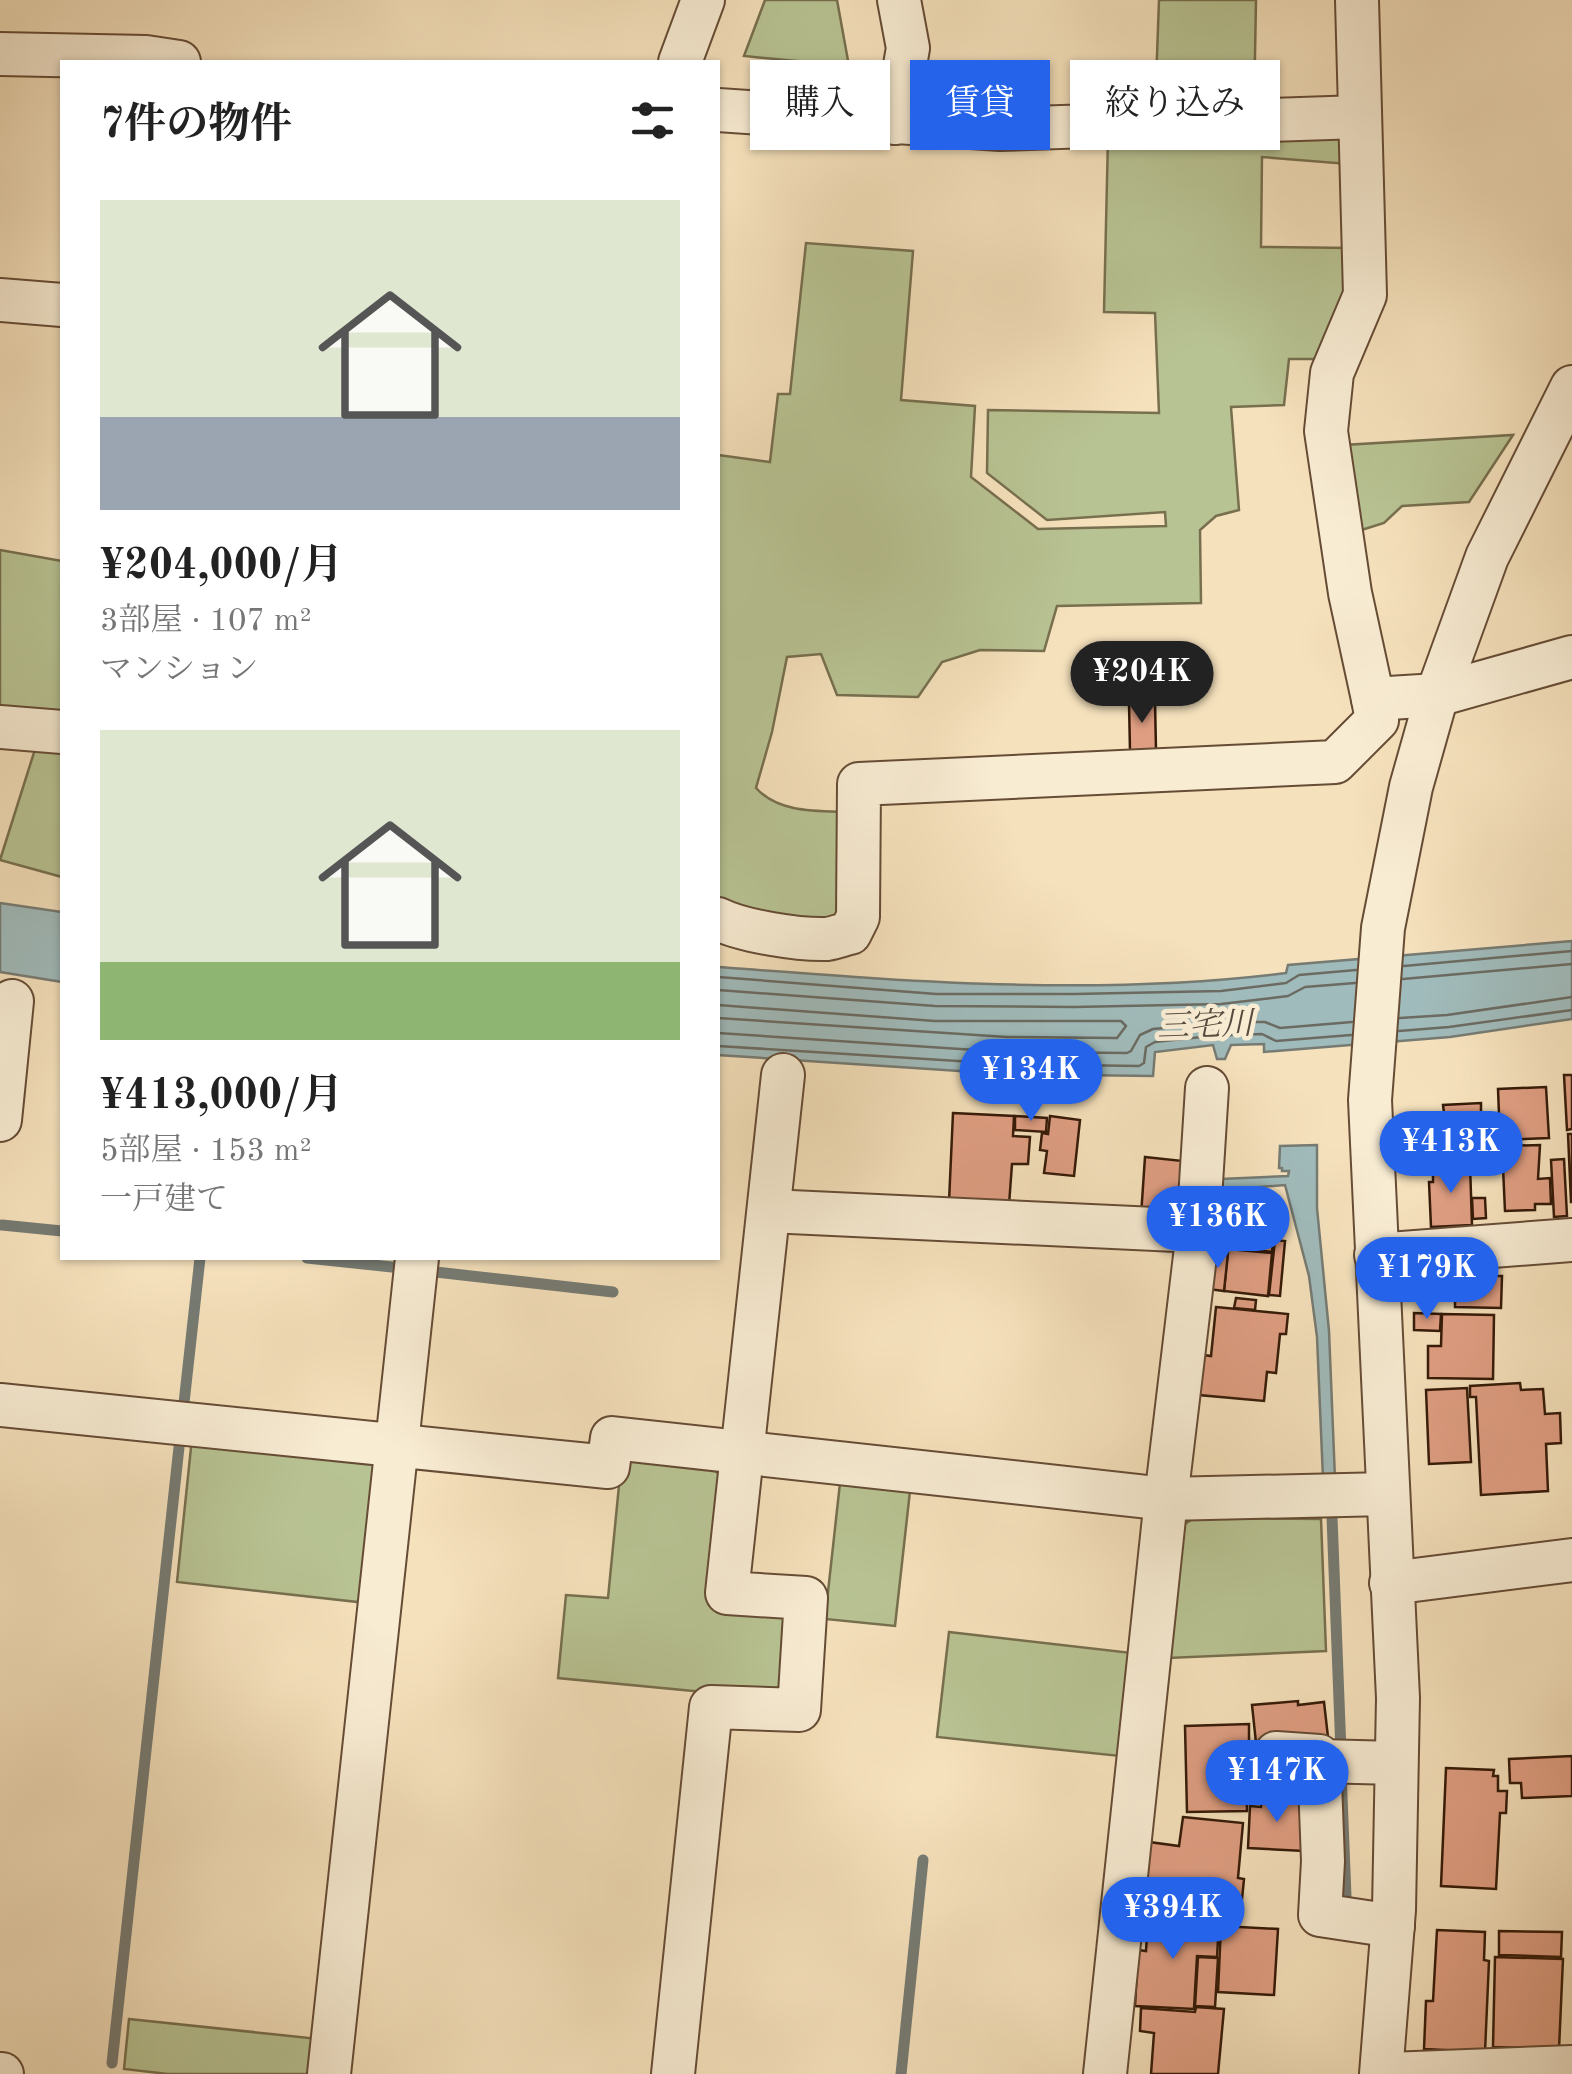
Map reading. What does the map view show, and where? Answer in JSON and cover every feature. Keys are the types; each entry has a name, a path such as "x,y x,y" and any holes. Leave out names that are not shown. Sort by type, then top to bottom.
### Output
{"street":[{"path":"681,60 703,0"},
{"path":"895,122 908,48 899,0"},
{"path":"720,920 731,926 798,937 829,939 850,933 858,917 860,784 1336,762 1376,720 1350,593 1326,431 1332,373 1365,295 1357,0"},
{"path":"0,54 166,60"},
{"path":"720,110 1000,129 1360,117"},
{"path":"0,300 60,305"},
{"path":"1393,1926 1320,1915 1323,1860 1350,1762 1398,1698 1370,1100 1383,928 1410,787 1437,695 1487,557 1569,395"},
{"path":"1373,699 1437,695 1572,658"},
{"path":"0,727 60,732"},
{"path":"0,1120 12,1001"},
{"path":"673,2074 712,1707 799,1710 806,1598 726,1592 784,1075"},
{"path":"1105,2074 1198,1231 1207,1088"},
{"path":"768,1211 1198,1231"},
{"path":"1376,1255 1572,1240"},
{"path":"328,2074 417,1260"},
{"path":"0,1405 608,1468 612,1438 1166,1499 1387,1494"},
{"path":"1391,1583 1572,1560"},
{"path":"1276,1753 1350,1762"},
{"path":"1350,1762 1393,1926 1384,2074 1572,2067"}],"green space":[{"path":"765,0 837,0 848,60 744,56"},
{"path":"1159,0 1256,0 1255,60 1157,60"},
{"path":"1280,138 1348,139 1348,164 1262,157 1261,247 1352,248 1352,297 1324,359 1289,359 1284,405 1231,407 1239,510 1216,516 1200,530 1201,603 1057,606 1044,651 980,650 942,662 918,697 837,695 821,654 787,657 756,788 787,806 848,812 851,912 832,928 720,909 720,455 770,462 778,394 790,394 806,243 913,251 901,400 975,406 971,477 1038,529 1166,526 1165,512 1047,520 987,473 988,410 1159,413 1155,313 1104,312 1108,150 1280,150"},
{"path":"1513,435 1469,502 1402,506 1384,523 1355,532 1344,445"},
{"path":"0,550 60,561 60,721 0,715"},
{"path":"37,743 60,745 60,876 0,860"},
{"path":"192,1438 367,1456 381,1470 367,1603 177,1582"},
{"path":"633,1458 709,1465 721,1476 709,1603 781,1611 791,1622 778,1699 558,1678 566,1595 608,1598 621,1465"},
{"path":"840,1483 910,1491 895,1626 825,1619"},
{"path":"1194,1518 1321,1519 1326,1651 1168,1658 1182,1526"},
{"path":"949,1632 1132,1653 1120,1756 937,1737"},
{"path":"129,2019 319,2039 315,2074 168,2074 124,2069"}],"water":[{"path":"0,903 60,912 60,982 0,972"},
{"name":"三宅川","path":"1572,941 1572,1019 1450,1037 1264,1052 1264,1044 1231,1045 1225,1059 1217,1059 1213,1045 1155,1052 1153,1076 1005,1074 720,1055 720,967 1073,985 1215,980 1286,973 1288,965"},
{"path":"1317,1145 1317,1208 1329,1331 1335,1479 1323,1479 1317,1337 1309,1276 1285,1185 1221,1190 1221,1179 1288,1176 1289,1171 1279,1168 1280,1146"}],"building":[{"path":"1155,701 1156,750 1130,751 1129,702"},
{"path":"1564,1075 1572,1075 1572,1129 1567,1130"},
{"path":"1546,1087 1549,1138 1500,1140 1498,1089"},
{"path":"1481,1103 1481,1120 1489,1120 1490,1156 1442,1158 1441,1137 1447,1137 1443,1105"},
{"path":"953,1113 1014,1116 1013,1136 1030,1137 1028,1164 1012,1164 1009,1205 949,1202"},
{"path":"1015,1116 1047,1118 1046,1132 1015,1130"},
{"path":"1050,1116 1080,1120 1074,1176 1044,1173 1047,1151 1040,1150 1042,1133 1048,1134"},
{"path":"1568,1134 1572,1134 1572,1202 1571,1202"},
{"path":"1540,1145 1538,1179 1550,1178 1551,1204 1535,1204 1535,1210 1505,1211 1502,1146"},
{"path":"1145,1157 1183,1161 1180,1206 1167,1217 1141,1216"},
{"path":"1564,1159 1567,1216 1554,1217 1551,1160"},
{"path":"1470,1164 1472,1225 1431,1227 1429,1182 1433,1182 1433,1166"},
{"path":"1472,1198 1485,1198 1486,1218 1473,1219"},
{"path":"1217,1205 1276,1212 1272,1252 1228,1247 1228,1253 1212,1251"},
{"path":"1275,1240 1285,1241 1280,1296 1269,1295"},
{"path":"1228,1249 1272,1253 1268,1296 1224,1291"},
{"path":"1212,1251 1228,1253 1224,1291 1208,1289"},
{"path":"1455,1276 1502,1276 1501,1308 1455,1307"},
{"path":"1236,1298 1256,1300 1255,1310 1234,1308"},
{"path":"1216,1307 1288,1314 1286,1334 1280,1334 1276,1373 1267,1372 1264,1401 1199,1395 1203,1355 1211,1356"},
{"path":"1414,1313 1441,1314 1440,1331 1414,1330"},
{"path":"1442,1314 1494,1315 1493,1379 1428,1378 1428,1346 1441,1346"},
{"path":"1520,1383 1521,1390 1543,1389 1545,1414 1560,1413 1561,1443 1546,1444 1548,1491 1481,1495 1476,1397 1470,1397 1470,1386"},
{"path":"1467,1388 1471,1462 1429,1464 1426,1390"},
{"path":"1298,1701 1298,1705 1324,1702 1328,1737 1256,1743 1252,1705"},
{"path":"1249,1724 1253,1761 1246,1761 1247,1811 1187,1812 1185,1726"},
{"path":"1572,1756 1572,1796 1522,1798 1521,1783 1510,1783 1509,1759"},
{"path":"1446,1768 1494,1770 1498,1791 1507,1791 1506,1813 1500,1813 1496,1889 1441,1886"},
{"path":"1262,1797 1304,1799 1304,1851 1248,1848 1250,1806 1261,1807"},
{"path":"1183,1817 1243,1823 1238,1878 1244,1879 1241,1909 1235,1908 1234,1913 1142,1904 1149,1842 1179,1846"},
{"path":"1148,1918 1219,1922 1217,1957 1197,1956 1194,2009 1135,2006 1138,1950 1146,1951"},
{"path":"1221,1926 1278,1929 1274,1995 1218,1992"},
{"path":"1437,1930 1485,1932 1484,1960 1489,1961 1485,2052 1424,2049 1426,2001 1433,2001"},
{"path":"1499,1931 1562,1932 1561,1957 1499,1955"},
{"path":"1198,1957 1218,1958 1215,2007 1195,2006"},
{"path":"1495,1957 1563,1959 1559,2049 1493,2047"},
{"path":"1196,2007 1224,2009 1218,2074 1151,2074 1154,2033 1140,2031 1141,2008 1195,2012"}],"waterway":[{"path":"2,1225 60,1231"},
{"path":"183,1412 200,1260"},
{"path":"326,1260 401,1268"},
{"path":"427,1271 613,1292"},
{"path":"112,2063 180,1438"},
{"path":"1332,1517 1341,1752"},
{"path":"1341,1771 1346,1896"},
{"path":"901,2074 923,1860"}]}
